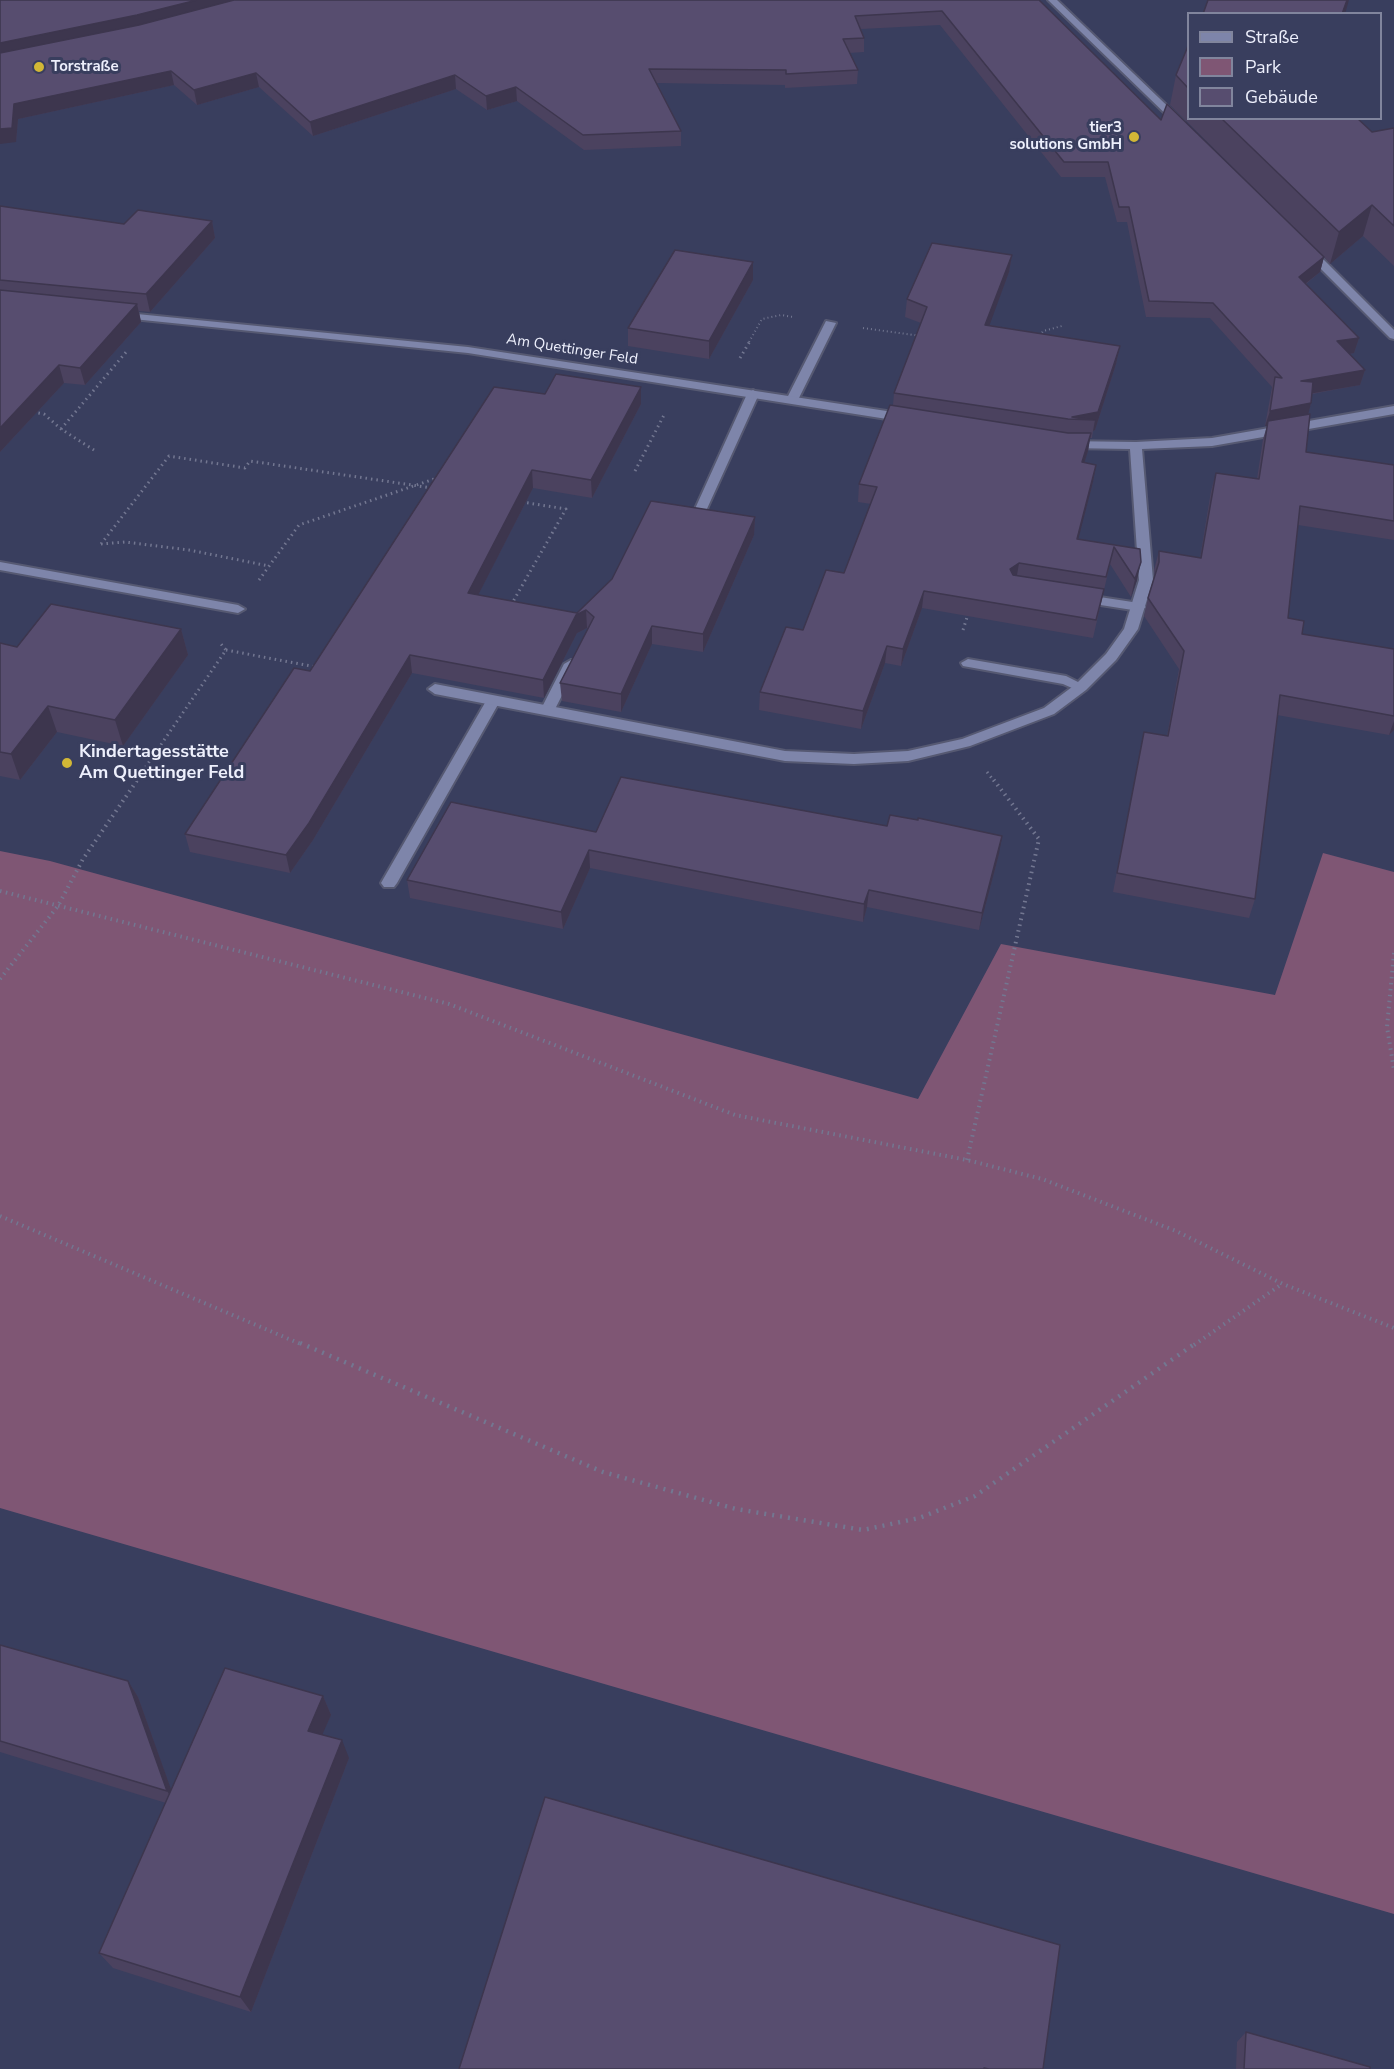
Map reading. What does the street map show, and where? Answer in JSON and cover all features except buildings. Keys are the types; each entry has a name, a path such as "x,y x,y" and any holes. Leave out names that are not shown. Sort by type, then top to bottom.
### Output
{"street":[{"path":"1052,0 1186,129"},
{"path":"1295,238 1394,336"},
{"name":"Am Quettinger Feld","path":"99,313 468,350 923,421"},
{"path":"792,400 830,323"},
{"path":"700,512 753,394"},
{"path":"1053,442 1136,446 1212,442 1394,410"},
{"path":"435,689 785,756 854,759 909,756 965,743 1049,711 1081,687 1111,657 1131,629 1146,580 1136,446"},
{"path":"0,566 238,609"},
{"path":"1061,595 1138,607"},
{"path":"547,711 577,653"},
{"path":"968,663 1066,680 1081,687"},
{"path":"389,883 493,701"}],"path":[{"path":"724,390 762,319 781,315 931,338"},
{"path":"61,429 154,319"},
{"path":"1040,338 1043,331 1062,326"},
{"path":"635,471 680,383"},
{"path":"22,410 44,414 61,429 97,452"},
{"path":"100,544 169,456 245,468 250,461 443,490"},
{"path":"319,668 226,650 219,641 238,609 299,525 410,485 437,478 443,469"},
{"path":"507,612 566,509 521,502"},
{"path":"968,663 954,658 971,605"},
{"path":"0,979 58,906 84,859 226,650"},
{"path":"965,743 1039,839 967,1160"},
{"path":"0,891 449,1004 735,1115 967,1160 1042,1179 1176,1231 1283,1284 1394,1328"},
{"path":"1394,952 1388,1027 1394,1070"},
{"path":"0,1216 603,1473 736,1509 862,1530 919,1518 975,1496 1283,1284"}],"green space":[{"path":"0,851 50,861 918,1099 1001,944 1275,995 1323,853 1394,872 1394,1914 0,1508"}],"place":[{"name":"Torstraße","path":"39,67"},
{"name":"tier3 solutions GmbH","path":"1134,137"},
{"name":"Kindertagesstätte Am Quettinger Feld","path":"67,763"}]}
